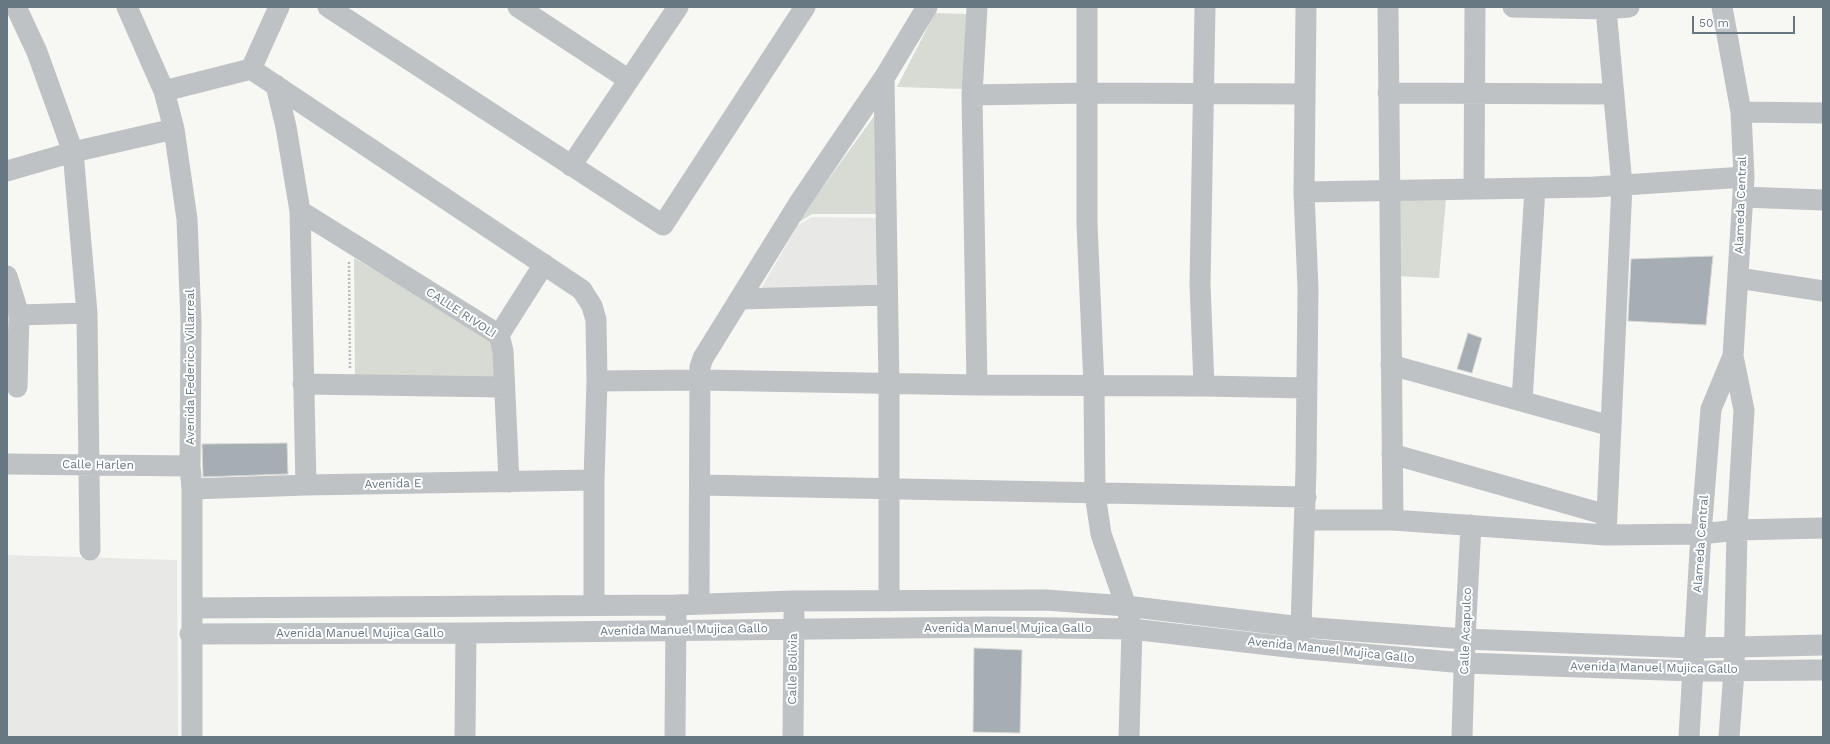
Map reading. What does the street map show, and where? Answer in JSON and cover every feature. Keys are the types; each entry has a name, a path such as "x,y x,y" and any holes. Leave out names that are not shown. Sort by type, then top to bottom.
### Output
{"street":[{"path":"16,7 37,52 73,152 86,313 90,550"},
{"name":"Avenida Federico Villarreal","path":"127,7 164,91 174,129 187,227 191,322 190,466 192,489 192,608 190,634 192,737"},
{"path":"251,69 279,7"},
{"path":"328,7 663,225 805,7"},
{"path":"518,7 629,80"},
{"path":"572,166 678,7"},
{"path":"699,604 700,367 703,358 799,203 884,78 927,7"},
{"path":"977,7 972,96 977,386"},
{"path":"1087,7 1087,224 1094,386 1095,494 1101,534 1126,606 1132,629 1129,737"},
{"path":"1204,386 1200,284 1205,7"},
{"path":"1296,648 1301,627 1306,497 1308,289 1304,192 1306,7"},
{"path":"1388,7 1393,520"},
{"path":"1474,189 1475,7"},
{"path":"1513,7 1606,9 1629,7"},
{"name":"Alameda Central","path":"1722,7 1741,112 1744,187 1733,356 1744,410 1737,530 1734,671 1729,737"},
{"path":"1606,9 1622,185 1606,525"},
{"path":"164,91 251,69 582,290 592,306 596,320 597,381 594,480 594,605"},
{"path":"884,78 889,384 889,601"},
{"path":"276,85 286,127 300,211 306,485"},
{"path":"972,96 1087,93 1203,95 1305,94"},
{"path":"1388,93 1614,94"},
{"path":"1741,112 1823,113"},
{"path":"7,172 73,152 174,129"},
{"path":"1304,192 1622,185 1744,187 1823,200"},
{"path":"1522,401 1535,188"},
{"name":"CALLE RIVOLI","path":"300,211 499,335 503,351 509,482"},
{"path":"499,335 544,264"},
{"path":"7,276 18,315 17,387"},
{"path":"1738,278 1823,291"},
{"path":"740,299 888,295"},
{"path":"18,315 86,313"},
{"name":"Alameda Central","path":"1689,737 1701,534 1711,409 1733,356"},
{"path":"1391,365 1611,426"},
{"path":"597,381 700,380 977,386 1204,386 1307,388"},
{"path":"303,384 350,383 504,387"},
{"path":"1392,454 1606,525"},
{"name":"Calle Harlen","path":"7,464 190,466"},
{"name":"Avenida E","path":"192,489 306,485 594,480"},
{"path":"700,485 888,487 1095,494 1306,497"},
{"path":"1305,520 1393,520 1471,525 1606,525 1701,534 1737,530 1823,528"},
{"name":"Calle Acapulco","path":"1462,737 1471,525"},
{"name":"Avenida Manuel Mujica Gallo","path":"192,608 676,605 794,601 1046,600 1126,606 1301,627 1465,639 1694,648 1823,645"},
{"name":"Calle Bolivia","path":"793,737 794,601"},
{"path":"675,737 676,605"},
{"name":"Avenida Manuel Mujica Gallo","path":"190,634 466,633 794,628 989,627 1132,629 1296,648 1464,663 1693,671 1823,670"},
{"path":"465,737 466,633"}],"path":[{"path":"349,241 350,383"}],"shaded area":[{"path":"935,13 967,14 965,89 897,87"},
{"path":"880,108 879,214 812,214 796,224"},
{"path":"1394,197 1446,199 1439,278 1395,276"},
{"path":"812,217 878,218 876,289 761,289 797,226"},
{"path":"354,258 487,336 496,353 497,379 355,377"},
{"path":"7,555 177,560 178,737 7,737"}],"building":[{"path":"1713,256 1706,325 1628,321 1631,259"},
{"path":"1468,333 1482,338 1472,373 1457,369"},
{"path":"287,443 288,474 203,477 202,444"},
{"path":"974,648 1022,650 1020,733 973,732"}]}
